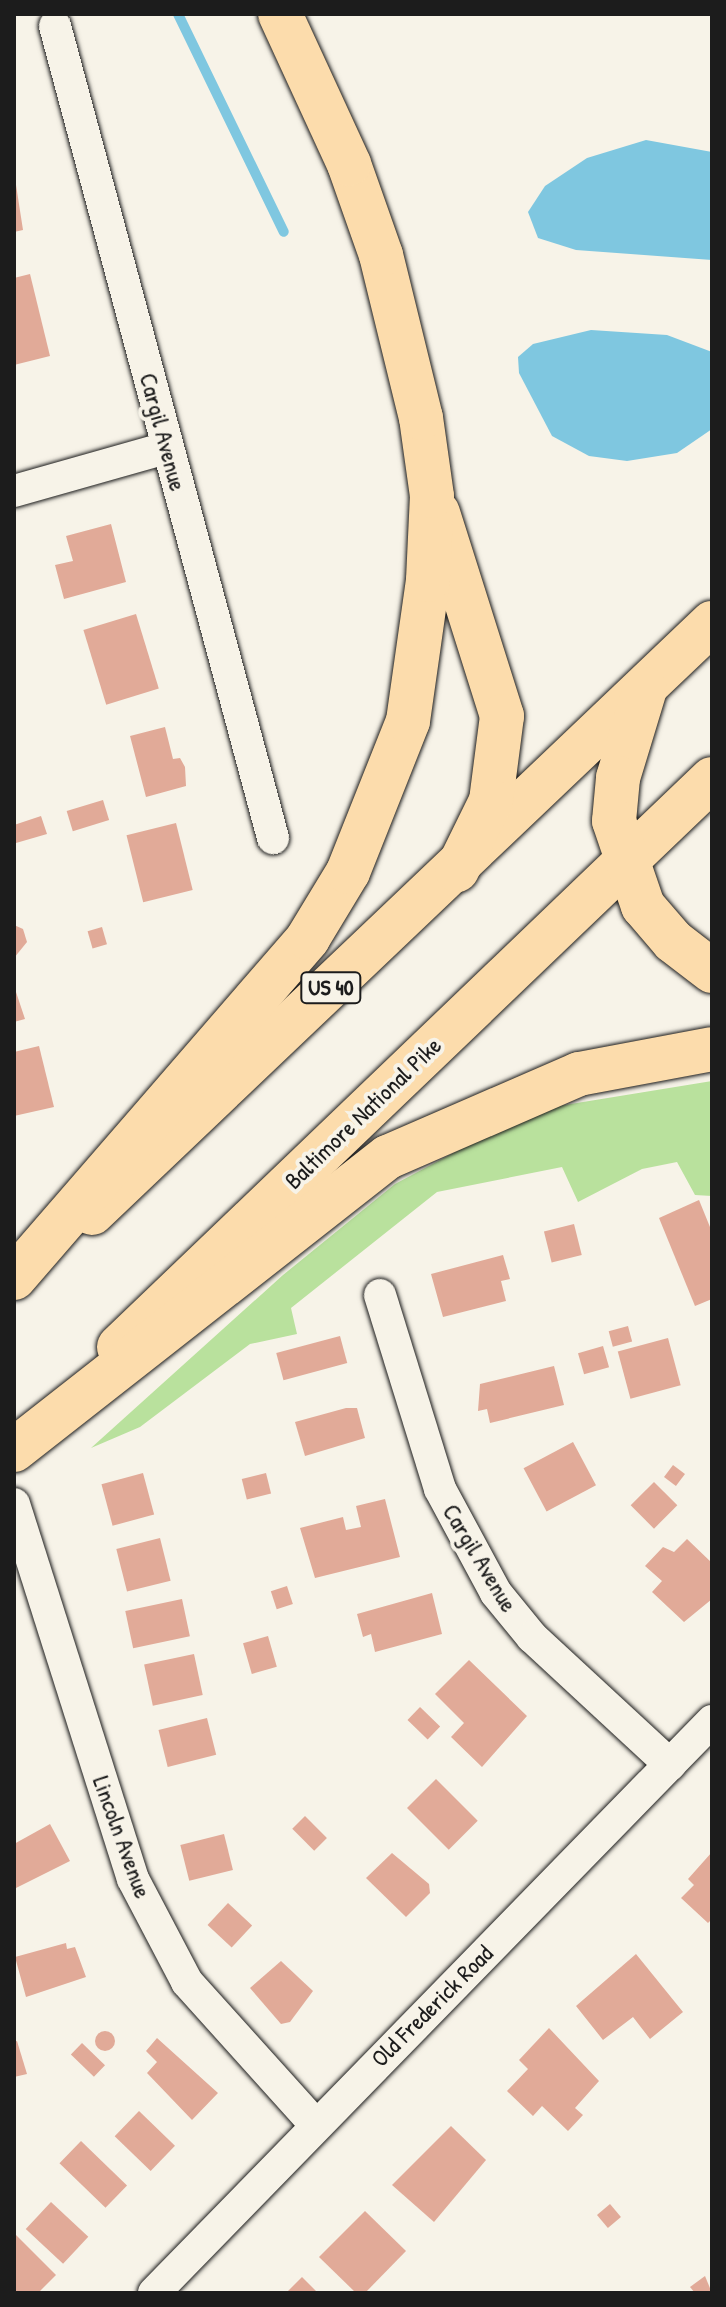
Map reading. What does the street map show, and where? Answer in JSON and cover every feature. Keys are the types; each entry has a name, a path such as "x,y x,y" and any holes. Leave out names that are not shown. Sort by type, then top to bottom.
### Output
{"main road":[{"path":"280,14 349,164 381,255 421,418 432,496 502,716 491,801 457,870"},
{"path":"14,1278 254,1006 308,938 348,872 408,721 423,632 432,496"},
{"name":"US 40","path":"14,1285 457,870 712,623"},
{"path":"645,689 618,778 614,821 643,906 673,941 712,971"},
{"name":"Baltimore National Pike","path":"14,1449 712,779"},
{"path":"14,1449 388,1157 579,1074 712,1049"}],"street":[{"name":"Cargil Avenue","path":"55,26 273,838"},
{"path":"14,491 166,448"},
{"name":"Cargil Avenue","path":"380,1295 440,1489 496,1593 532,1637 670,1765"},
{"name":"Lincoln Avenue","path":"14,1504 133,1879 187,1982 315,2124"},
{"name":"Old Frederick Road","path":"154,2293 315,2124 712,1721"}],"green space":[{"path":"712,1081 712,1196 695,1195 677,1162 642,1169 578,1202 562,1167 437,1192 291,1308 297,1334 250,1344 140,1427 91,1448 283,1275 395,1184 534,1110"}],"water":[{"path":"646,140 712,152 712,260 576,250 538,238 528,212 545,186 587,158"},
{"path":"591,330 667,335 712,352 712,429 677,453 627,461 589,456 552,436 519,373 518,357 533,344"}],"building":[{"path":"14,172 23,230 14,232"},
{"path":"30,274 50,356 14,365 14,278"},
{"path":"111,524 126,582 64,599 55,565 73,561 66,536"},
{"path":"136,614 159,689 106,705 83,630"},
{"path":"165,727 173,759 180,758 185,767 186,786 146,797 130,736"},
{"path":"103,800 109,820 73,831 67,811"},
{"path":"41,816 47,834 16,843 14,825"},
{"path":"176,823 193,890 143,902 127,835"},
{"path":"14,925 23,929 27,942 14,958"},
{"path":"102,927 107,944 93,948 88,931"},
{"path":"14,986 25,1019 14,1022"},
{"path":"39,1046 54,1107 14,1116 14,1052"},
{"path":"699,1200 712,1232 712,1299 695,1306 659,1218"},
{"path":"574,1224 582,1255 552,1263 544,1231"},
{"path":"503,1255 510,1279 501,1281 506,1301 443,1317 431,1274"},
{"path":"628,1326 632,1341 613,1347 609,1331"},
{"path":"340,1336 347,1363 283,1380 276,1353"},
{"path":"668,1338 681,1385 630,1399 618,1351"},
{"path":"603,1346 609,1367 584,1374 578,1353"},
{"path":"554,1366 564,1405 490,1423 487,1409 478,1411 480,1384"},
{"path":"346,1408 357,1408 365,1438 305,1456 295,1422"},
{"path":"573,1442 596,1485 547,1512 524,1468"},
{"path":"673,1465 685,1474 676,1486 664,1477"},
{"path":"143,1473 154,1515 113,1526 101,1484"},
{"path":"266,1473 271,1493 247,1499 242,1479"},
{"path":"654,1482 677,1505 654,1529 631,1505"},
{"path":"385,1499 400,1557 315,1578 300,1528 343,1517 346,1530 361,1527 356,1506"},
{"path":"160,1538 171,1581 127,1592 116,1549"},
{"path":"687,1539 712,1563 712,1599 684,1622 652,1592 662,1581 645,1566 663,1547 674,1552"},
{"path":"287,1586 293,1604 277,1609 271,1591"},
{"path":"432,1593 442,1634 375,1652 371,1634 363,1637 357,1614"},
{"path":"182,1599 190,1636 133,1648 125,1611"},
{"path":"268,1636 277,1667 252,1674 243,1643"},
{"path":"194,1654 203,1695 153,1706 144,1665"},
{"path":"469,1660 527,1716 482,1767 451,1737 464,1723 435,1694"},
{"path":"420,1707 440,1726 428,1739 407,1720"},
{"path":"207,1718 216,1755 168,1767 158,1730"},
{"path":"436,1779 478,1821 449,1850 407,1808"},
{"path":"305,1816 327,1838 314,1851 292,1829"},
{"path":"50,1824 70,1861 14,1889 14,1844"},
{"path":"224,1834 233,1870 189,1881 180,1845"},
{"path":"712,1852 712,1919 708,1923 681,1898 694,1885 688,1879"},
{"path":"392,1853 429,1884 430,1893 406,1917 366,1878"},
{"path":"228,1903 252,1926 232,1947 208,1925"},
{"path":"66,1943 67,1949 75,1947 86,1977 26,1997 15,1957"},
{"path":"636,1954 683,2012 650,2039 633,2017 603,2040 576,2006"},
{"path":"281,1961 313,1991 290,2022 281,2024 250,1988"},
{"path":"549,2028 599,2081 575,2108 583,2115 568,2131 542,2106 533,2116 507,2091 528,2069 519,2060"},
{"path":"105,2031 112,2034 115,2041 112,2048 105,2051 98,2048 95,2041 98,2034"},
{"path":"157,2038 218,2093 192,2120 147,2073 157,2062 146,2051"},
{"path":"17,2041 27,2074 14,2077 14,2042"},
{"path":"82,2043 105,2065 94,2077 71,2055"},
{"path":"139,2111 175,2146 151,2171 115,2136"},
{"path":"451,2126 486,2160 434,2222 392,2185"},
{"path":"81,2141 127,2185 106,2208 59,2163"},
{"path":"51,2202 88,2237 63,2264 26,2229"},
{"path":"610,2204 621,2217 608,2228 597,2215"},
{"path":"365,2211 406,2251 365,2293 356,2293 319,2257"},
{"path":"14,2233 56,2275 38,2293 14,2293"},
{"path":"705,2276 712,2293 695,2293 690,2287"},
{"path":"302,2277 318,2293 286,2293"}],"waterway":[{"path":"178,14 284,232"}]}
